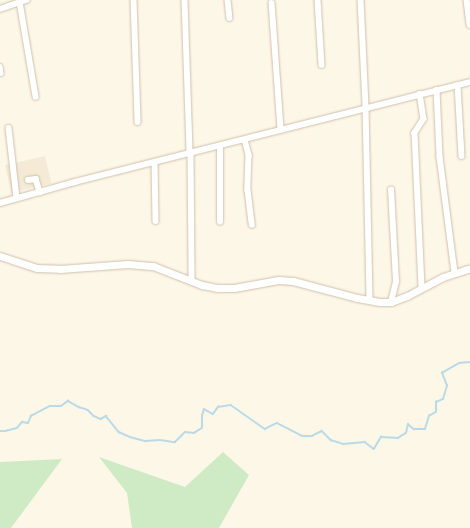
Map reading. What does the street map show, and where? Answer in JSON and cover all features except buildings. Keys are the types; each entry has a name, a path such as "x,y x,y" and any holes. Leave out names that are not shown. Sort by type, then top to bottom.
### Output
{"main road":[{"path":"0,256 37,268 66,269 128,264 153,266 217,288 234,288 278,280 293,281 370,301 391,302 408,296 454,273 470,268"}],"street":[{"path":"0,9 26,0"},
{"path":"134,0 138,122"},
{"path":"184,0 191,154 192,280"},
{"path":"228,0 230,18"},
{"path":"318,0 322,65"},
{"path":"361,0 366,107 370,301"},
{"path":"467,0 470,25"},
{"path":"20,2 36,97"},
{"path":"272,3 280,130"},
{"path":"0,203 220,147 366,107 470,82"},
{"path":"458,85 462,156"},
{"path":"437,90 440,157 454,273"},
{"path":"420,94 424,119 417,128 415,139 422,288"},
{"path":"9,128 17,198"},
{"path":"245,140 249,155 248,190 252,225"},
{"path":"220,147 220,222"},
{"path":"156,163 156,221"},
{"path":"28,180 36,179 40,192"},
{"path":"391,302 396,282 392,190"}],"shaded area":[{"path":"45,156 51,183 11,193 5,165"}],"green space":[{"path":"223,452 249,475 219,528 132,528 127,493 99,457 185,487"},
{"path":"62,459 11,528 0,528 0,462"}],"waterway":[{"path":"0,431 17,428 22,422 28,423 31,416 50,406 61,406 68,401 88,410 94,416 101,419 106,416 119,432 130,437 145,441 160,440 175,442 185,432 194,433 202,428 202,416 204,409 213,414 218,407 231,405 265,429 277,423 302,436 312,436 322,431 331,440 343,444 365,442 374,449 381,437 398,438 406,433 408,424 414,429 425,429 429,416 436,412 436,402 443,399 447,386 442,373 459,363 470,362"}]}
